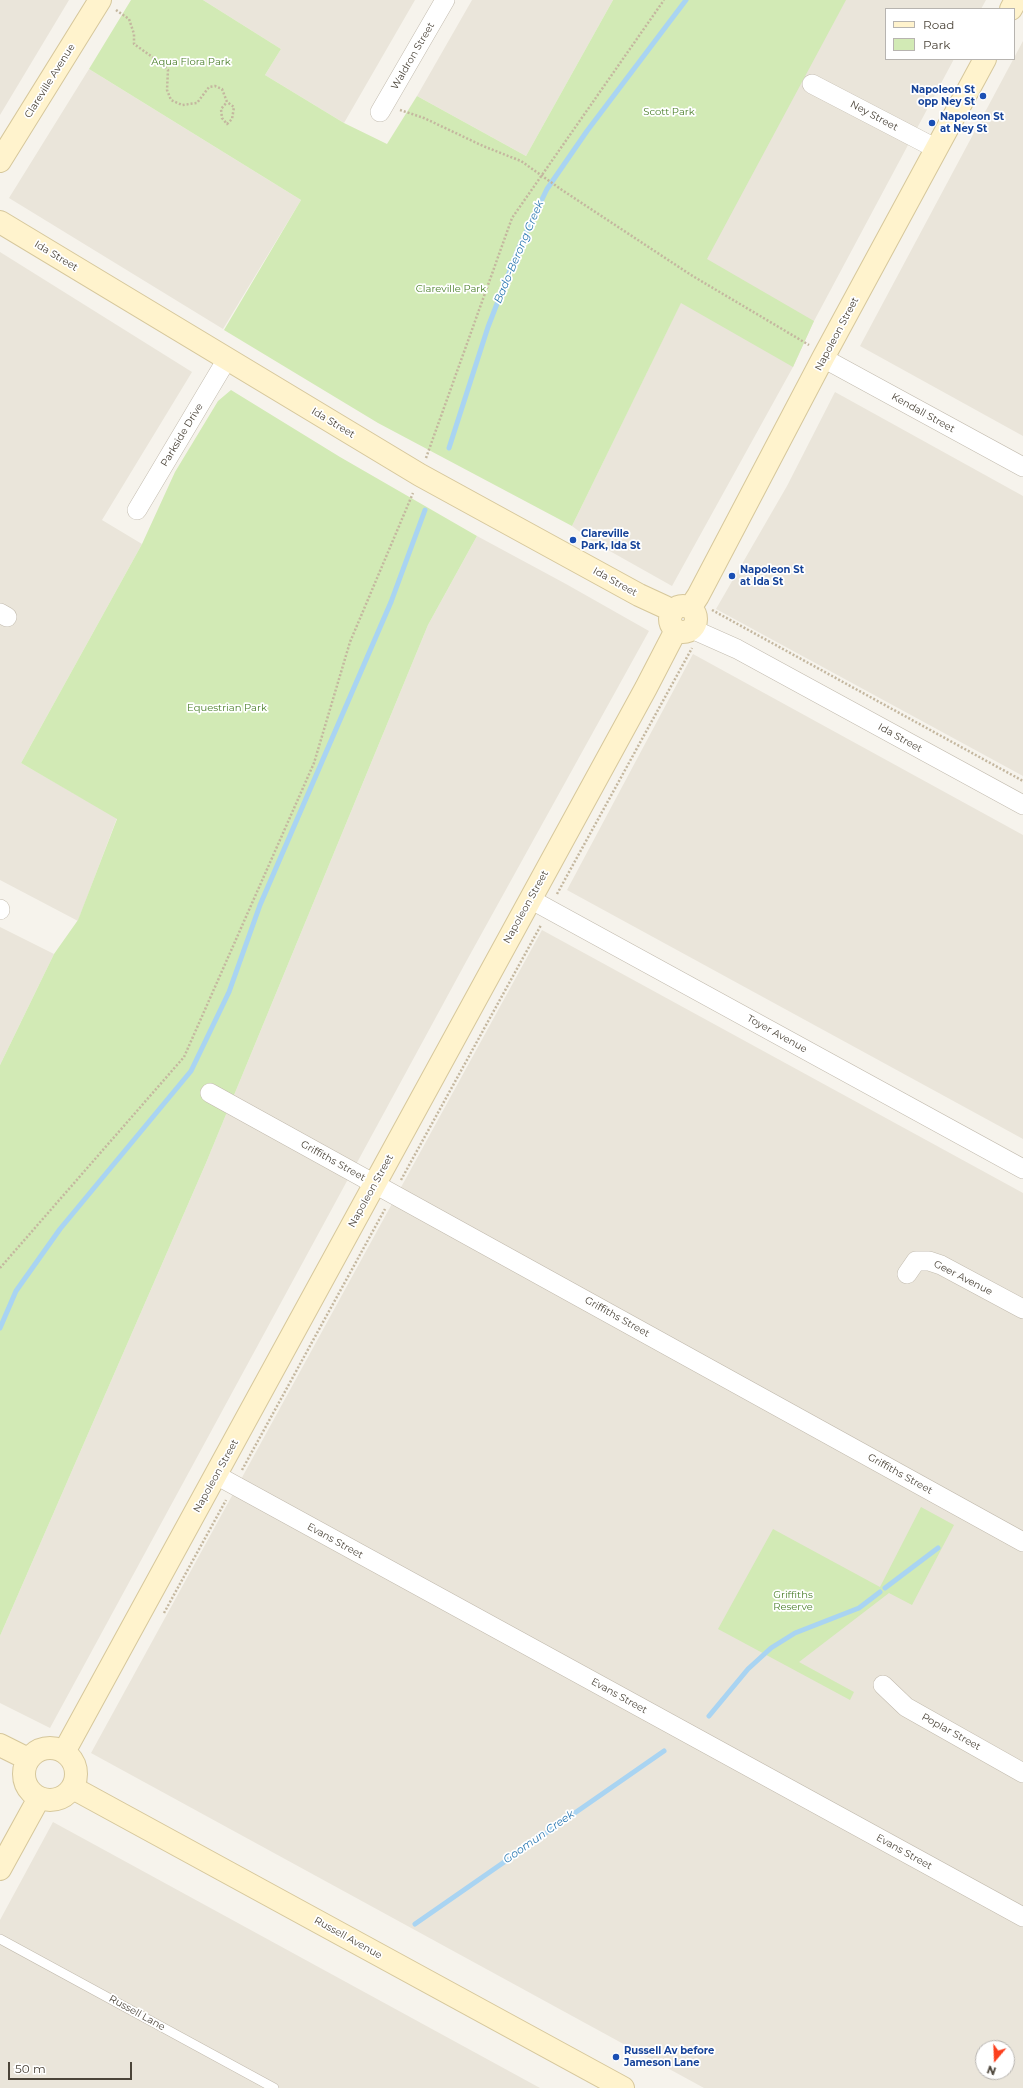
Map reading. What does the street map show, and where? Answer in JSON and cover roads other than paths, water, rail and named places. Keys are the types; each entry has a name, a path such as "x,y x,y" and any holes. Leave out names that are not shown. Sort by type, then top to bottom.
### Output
{"street":[{"name":"Waldron Street","path":"382,108 445,0"},
{"name":"Clareville Avenue","path":"0,162 106,4"},
{"name":"Napoleon Street","path":"64,1752 682,620 698,596 984,60"},
{"name":"Ney Street","path":"812,84 937,149"},
{"name":"Ida Street","path":"0,222 420,475 639,595 665,607 682,620 1023,805"},
{"name":"Kendall Street","path":"824,358 1023,467"},
{"name":"Parkside Drive","path":"137,510 227,359"},
{"name":"Toyer Avenue","path":"530,899 1023,1169"},
{"name":"Griffiths Street","path":"210,1093 1023,1542"},
{"name":"Geer Avenue","path":"907,1274 916,1261 929,1261 941,1265 1023,1310"},
{"name":"Evans Street","path":"216,1475 1023,1918"},
{"name":"Poplar Street","path":"883,1685 906,1707 1023,1773"},
{"path":"0,1745 28,1759"},
{"path":"49,1748 64,1752 71,1757 76,1768 76,1780 73,1788 62,1798 46,1801 31,1793 26,1786 24,1777 24,1767 28,1759 34,1753 49,1748"},
{"name":"Russell Avenue","path":"73,1788 623,2088"},
{"path":"0,1869 39,1798"}],"lane":[{"name":"Russell Lane","path":"0,1939 274,2088"}],"waterway":[{"name":"Bado-Berong Creek","path":"449,448 488,327 519,247 547,189 587,131 686,0"},
{"path":"0,1328 16,1291 60,1229 191,1071 229,992 260,905 391,602 425,510"},
{"name":"Goomun Creek","path":"885,1588 938,1548"},
{"name":"Goomun Creek","path":"709,1716 748,1669 771,1648 795,1633 859,1608 880,1592"},
{"name":"Goomun Creek","path":"415,1924 664,1751"}],"place":[{"name":"Napoleon St opp Ney St","path":"983,96"},
{"name":"Napoleon St at Ney St","path":"932,123"},
{"name":"Clareville Park, Ida St","path":"573,540"},
{"name":"Napoleon St at Ida St","path":"732,576"},
{"name":"Russell Av before Jameson Lane","path":"616,2057"}],"park label":[{"name":"Aqua Flora Park","path":"191,62"},
{"name":"Scott Park","path":"669,112"},
{"name":"Clareville Park","path":"451,289"},
{"name":"Equestrian Park","path":"227,708"},
{"name":"Griffiths Reserve","path":"793,1600"}]}
